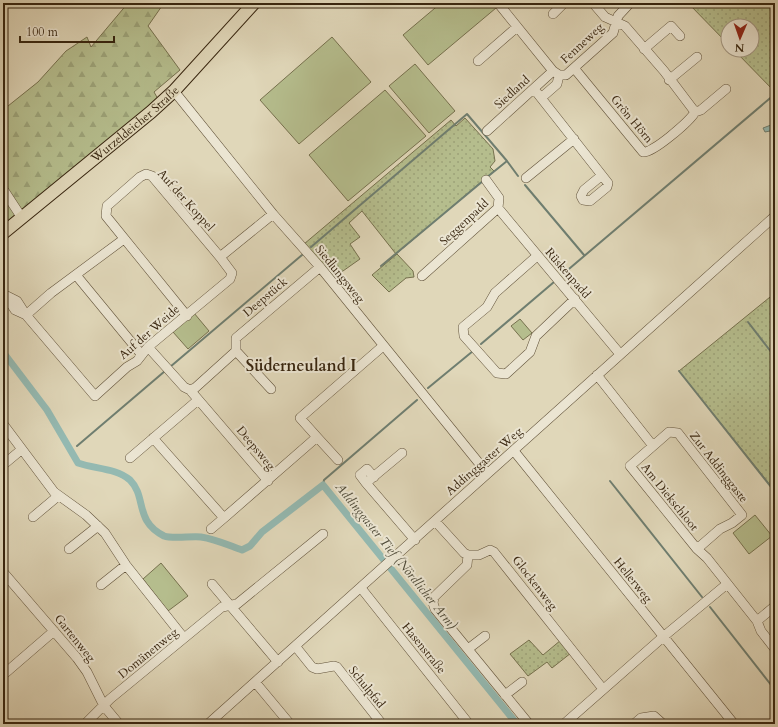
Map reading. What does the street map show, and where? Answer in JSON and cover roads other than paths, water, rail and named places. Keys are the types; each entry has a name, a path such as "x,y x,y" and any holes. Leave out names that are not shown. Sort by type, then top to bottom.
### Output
{"main road":[{"name":"Wurzeldeicher Straße","path":"3,233 121,138 174,91 254,3"}],"street":[{"path":"498,3 556,73"},
{"path":"553,14 564,3"},
{"path":"593,3 605,17 625,26 659,65 694,112"},
{"name":"Fenneweg","path":"556,73 566,75 613,33 620,12 630,3"},
{"path":"644,49 671,26 680,36"},
{"path":"478,61 517,27"},
{"path":"669,80 697,57"},
{"name":"Grön Hörn","path":"574,68 643,152 652,150 690,119 694,112 701,110 726,89"},
{"name":"Siedland","path":"488,131 534,89 556,73"},
{"name":"Siedland","path":"542,98 557,84 556,73"},
{"path":"534,89 600,172 601,176"},
{"name":"Siedlungsweg","path":"174,91 273,214 307,251 487,473"},
{"path":"526,178 574,139"},
{"name":"Auf der Koppel","path":"187,316 106,216 105,211 107,206 140,177 146,174 152,176 220,257"},
{"name":"Seggenpadd","path":"422,276 498,208 499,198 486,180"},
{"path":"3,189 22,218"},
{"name":"Rüskenpadd","path":"498,208 620,354"},
{"path":"220,257 273,214"},
{"name":"Addinggaster Weg","path":"208,724 296,647 487,473 514,451 775,216"},
{"path":"26,315 51,293 124,239"},
{"path":"537,256 495,293 487,307 463,327 464,336 497,373 506,374 530,352 536,336 575,299"},
{"name":"Auf der Weide","path":"4,294 17,301 26,315 95,396 127,367 137,361 145,350 230,280 232,273 220,257"},
{"name":"Deepstück","path":"236,351 236,338 320,267"},
{"path":"76,274 145,350 184,387 190,390 198,400 130,458"},
{"path":"338,460 300,418 384,346"},
{"path":"190,390 195,388 236,351 271,389"},
{"path":"597,375 653,446"},
{"name":"Deepsweg","path":"198,400 268,480"},
{"path":"3,424 42,479 58,496 98,526 126,565 184,638"},
{"name":"Zur Addinggaste","path":"653,446 669,432 678,433 742,515 732,523 720,529 699,551"},
{"name":"Deepsweg","path":"212,529 317,437"},
{"path":"153,438 224,518"},
{"name":"Am Diekschloot","path":"653,446 630,466 699,551 707,558 757,621 760,631 775,649"},
{"path":"3,465 21,450"},
{"name":"Hellerweg","path":"514,451 734,724"},
{"path":"402,453 366,483 415,540"},
{"path":"33,517 58,496"},
{"path":"435,521 464,553 468,555 467,565 434,597 433,602 436,609 529,724"},
{"path":"69,549 98,526"},
{"name":"Domänenweg","path":"85,724 104,706 222,607 237,604 323,534"},
{"name":"Glockenweg","path":"468,555 479,555 490,550 494,552 604,689"},
{"path":"101,585 126,565"},
{"name":"Gartenweg","path":"3,572 88,672 104,706 119,724"},
{"path":"212,584 278,662"},
{"path":"566,723 663,637 727,584"},
{"name":"Hasenstraße","path":"361,588 469,724"},
{"path":"757,621 775,606"},
{"path":"3,675 54,631"},
{"path":"468,649 485,636"},
{"name":"Schulpfad","path":"296,647 312,667 317,669 334,666 337,668 382,724"},
{"path":"255,682 290,724"},
{"path":"505,695 522,682"},
{"path":"634,724 647,716 654,716 663,724"}],"water":[{"path":"775,115 775,134 770,131 765,132 763,128 771,125 772,121 770,119"}],"waterway":[{"path":"563,274 775,94"},
{"path":"311,247 467,114 507,161"},
{"path":"486,178 507,161 518,176"},
{"path":"381,266 483,181"},
{"path":"525,185 584,255"},
{"path":"170,367 302,255"},
{"path":"481,344 554,282"},
{"path":"748,322 775,357"},
{"path":"428,388 473,351"},
{"name":"Addinggaster Tief (Nördlicher Arm)","path":"3,352 47,410 78,463 112,471 130,480 138,494 148,523 164,536 206,538 222,542 242,550 250,546 262,532 323,485 517,724"},
{"path":"77,446 165,371"},
{"path":"679,371 775,492"},
{"path":"323,485 324,480 417,400"},
{"path":"610,481 702,597"},
{"path":"710,607 775,690"}],"district":[{"name":"Süderneuland I","path":"301,366"}]}
